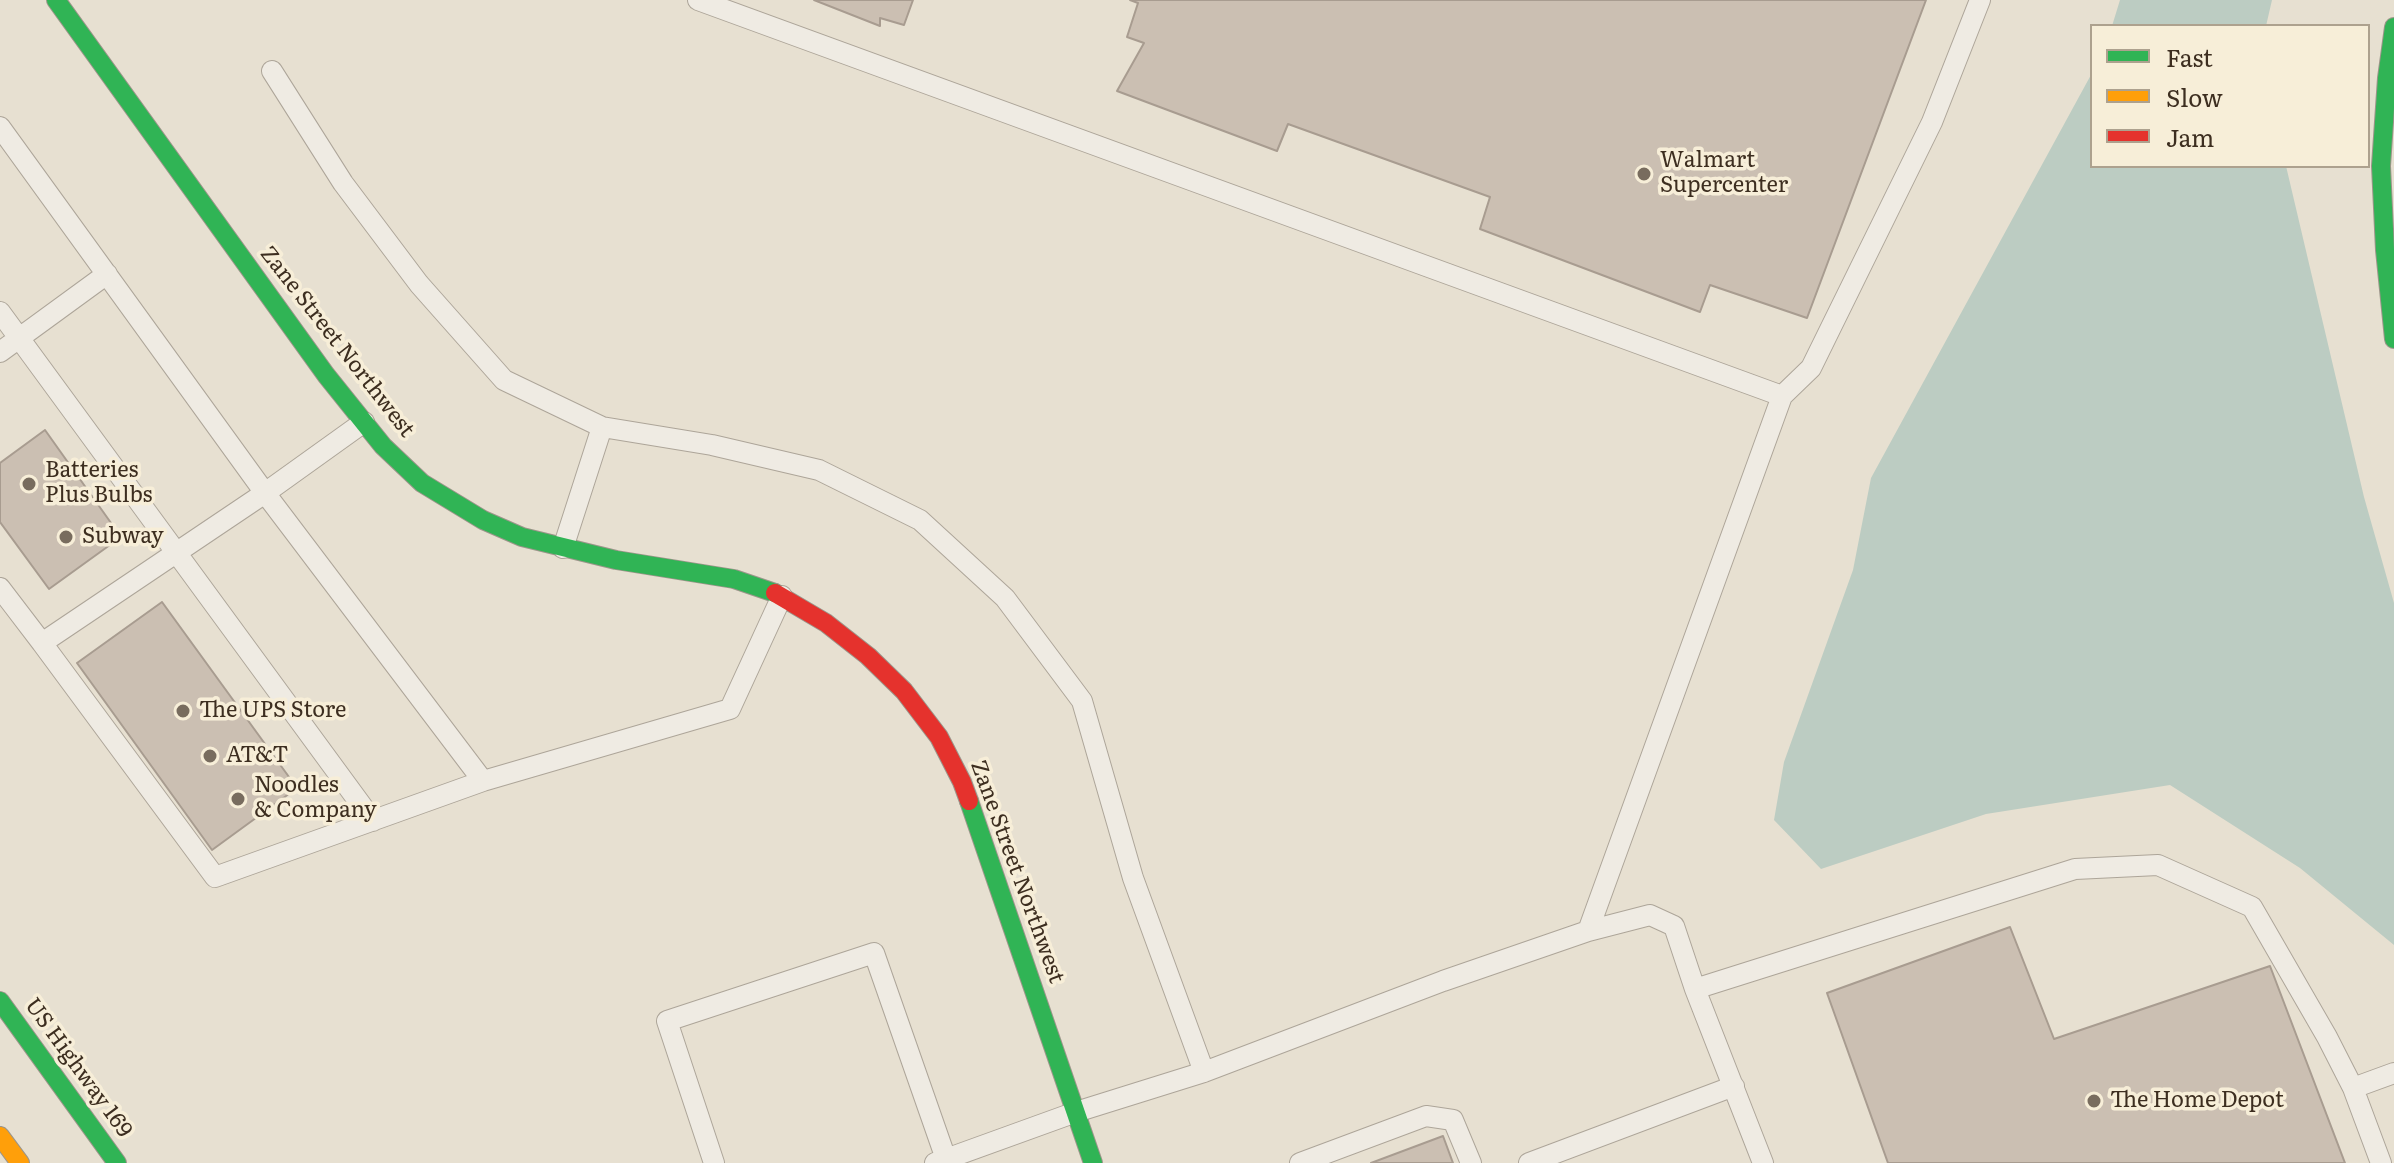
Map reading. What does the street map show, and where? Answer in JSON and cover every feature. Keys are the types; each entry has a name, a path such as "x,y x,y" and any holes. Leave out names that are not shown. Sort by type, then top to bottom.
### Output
{"main road":[{"name":"Zane Street Northwest","path":"56,0 317,362 383,446 422,483 483,520 522,537 563,548 734,579 782,596 826,623 868,656 904,691 939,737 962,782 1093,1163"},
{"path":"2394,27 2381,166 2394,339"},
{"name":"US Highway 169","path":"0,1001 117,1163"},
{"path":"0,1136 20,1163"}],"lane":[{"path":"1588,931 1782,396 1811,368 1932,122 1980,0"},
{"path":"710,2 1782,396"},
{"path":"272,71 343,183 419,284 504,380 602,427 712,445 819,470 920,520 1005,598 1082,701 1133,878 1204,1072"},
{"path":"0,127 265,493 483,781"},
{"path":"0,352 107,274"},
{"path":"0,312 373,821"},
{"path":"42,643 265,493 364,422"},
{"path":"563,548 602,427"},
{"path":"0,588 215,877 483,781 730,709 782,596"},
{"path":"1695,989 2075,869 2158,865 2252,907 2353,1088 2381,1163"},
{"path":"714,1163 667,1021 874,953 940,1161 1076,1112 1204,1072 1443,981 1588,931 1650,915 1674,926 1695,989 1763,1163"},
{"path":"2353,1088 2394,1073"},
{"path":"1529,1163 1734,1086"},
{"path":"1300,1163 1426,1116 1453,1120 1471,1163"}],"shaded area":[{"path":"2120,0 2272,0 2266,24 2113,24"},
{"path":"2090,77 2090,168 2286,168 2364,497 2394,603 2394,945 2300,868 2170,785 1986,814 1821,869 1774,820 1784,762 1853,570 1871,478"}],"building":[{"path":"814,0 913,0 904,25 880,18 880,26"},
{"name":"Walmart Supercenter","path":"1130,0 1926,0 1807,318 1710,285 1700,312 1480,229 1490,197 1288,124 1277,151 1117,91 1144,43 1127,37 1138,3"},
{"path":"45,430 121,537 49,589 0,522 0,463"},
{"path":"162,602 297,788 212,850 77,663"},
{"name":"The Home Depot","path":"2010,927 2054,1039 2270,966 2345,1163 1888,1163 1827,993"},
{"path":"1443,1136 1453,1163 1371,1163"}],"traffic: fast":[{"path":"56,0 326,375 383,446 422,483 483,520 522,537 616,560 734,579 775,593"},
{"path":"2394,27 2381,166 2394,339"},
{"path":"969,801 1093,1163"},
{"path":"0,1001 117,1163"}],"traffic: slow":[{"path":"0,1136 20,1163"}],"traffic: jam":[{"path":"775,593 826,623 868,656 904,691 939,737 969,801"}],"place":[{"name":"Walmart Supercenter","path":"1644,174"},
{"name":"Batteries Plus Bulbs","path":"29,484"},
{"name":"Subway","path":"66,537"},
{"name":"The UPS Store","path":"183,711"},
{"name":"AT&T","path":"210,756"},
{"name":"Noodles & Company","path":"238,799"},
{"name":"The Home Depot","path":"2094,1101"}]}
